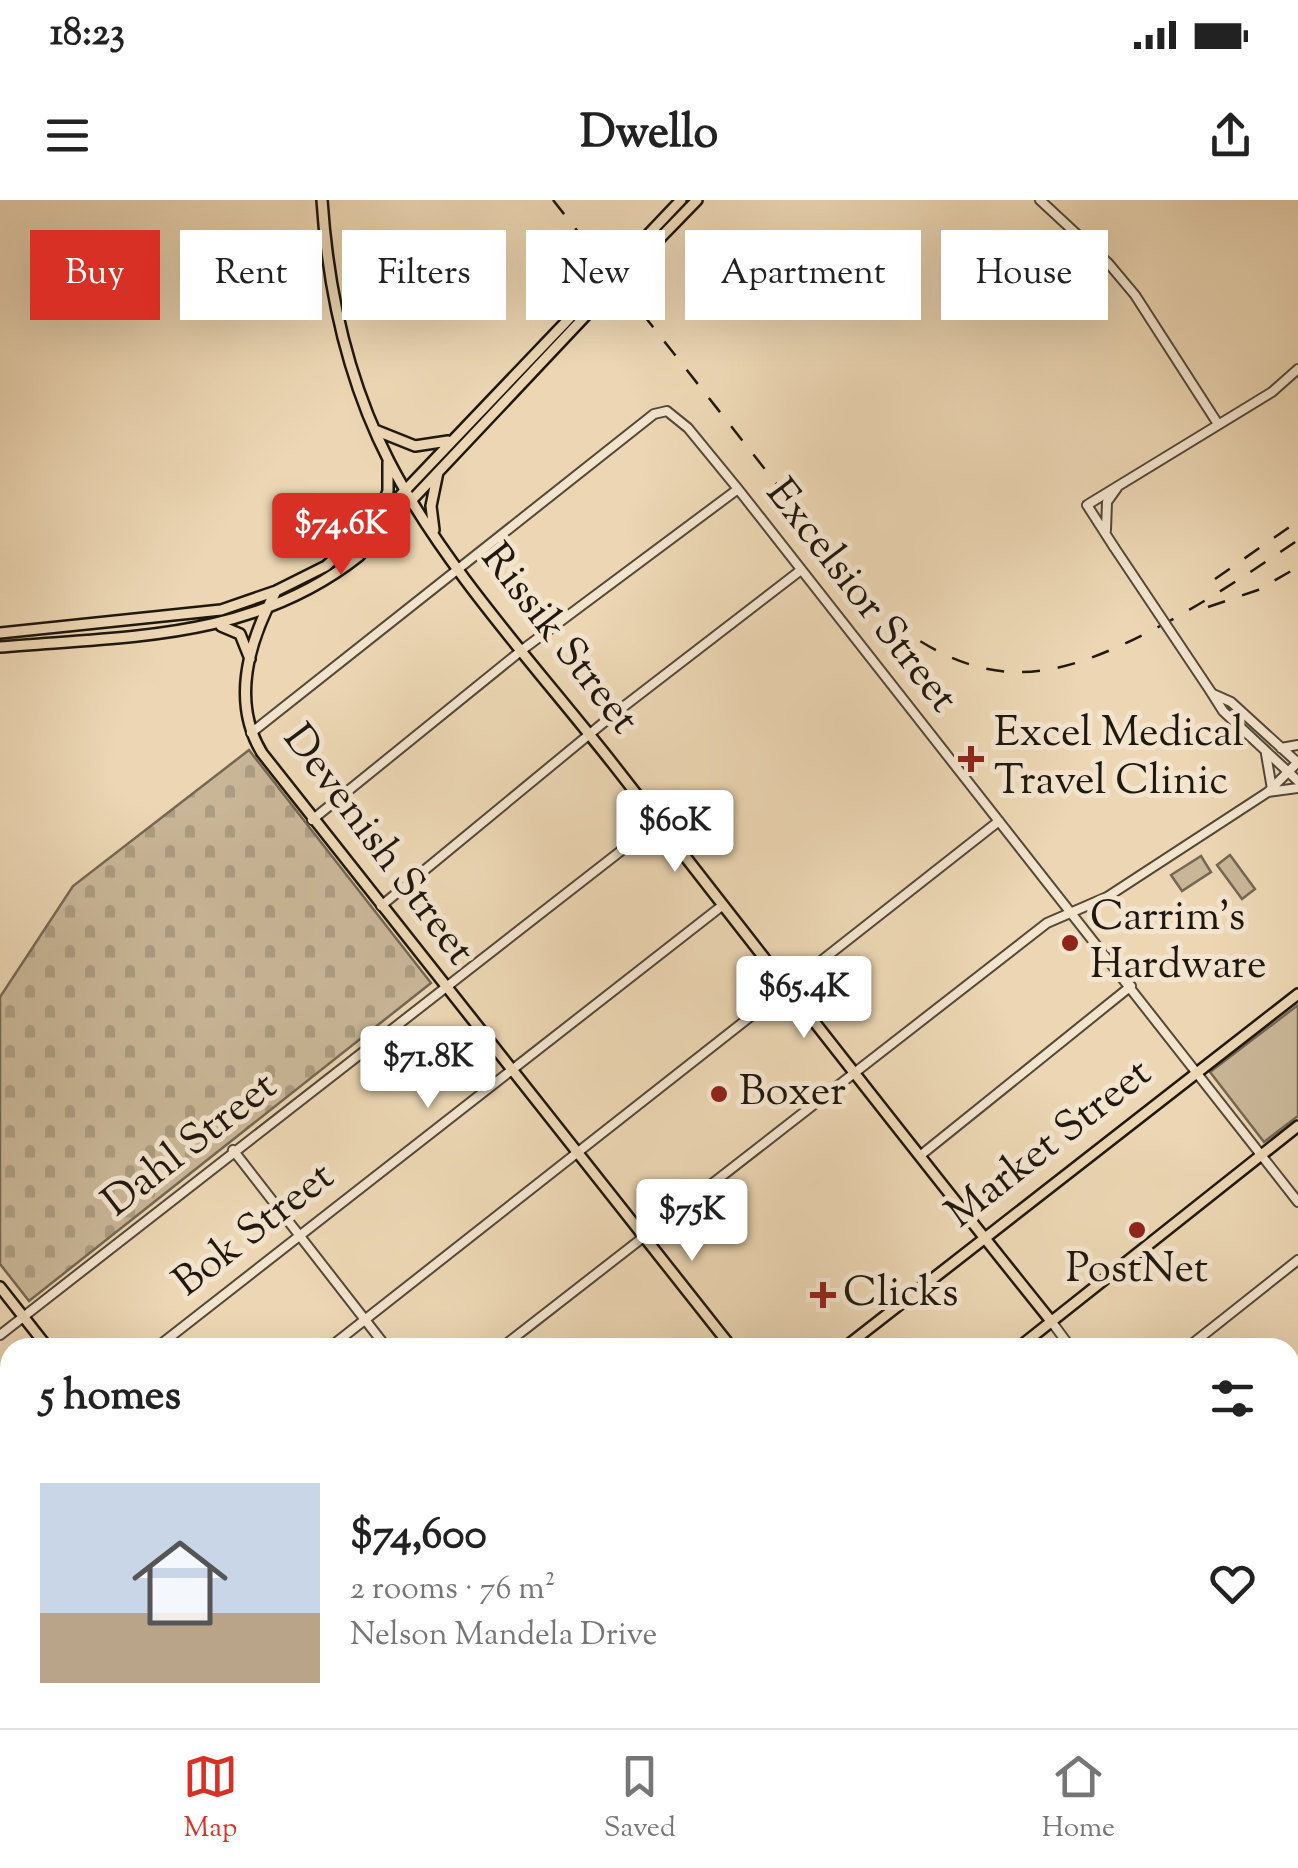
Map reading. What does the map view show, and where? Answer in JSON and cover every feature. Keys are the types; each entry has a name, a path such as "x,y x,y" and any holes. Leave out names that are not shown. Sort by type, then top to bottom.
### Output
{"main road":[{"name":"Rissik Street","path":"322,200 336,313 359,392 411,501 522,650 1051,1321"},
{"path":"655,230 680,200"},
{"path":"664,230 696,200"},
{"path":"0,633 214,612 276,591 326,566 376,522 573,320"},
{"path":"0,646 218,624 264,612 329,580 411,501 575,320"},
{"path":"374,428 415,446 453,440"},
{"path":"376,522 388,491 388,459"},
{"path":"435,534 430,506 438,469"},
{"name":"Devenish Street","path":"276,591 264,612 250,659 244,707 251,732 312,820 724,1338"},
{"path":"218,624 240,634 250,659"},
{"name":"Market Street","path":"857,1338 1298,994"},
{"path":"1030,1338 1298,1126"},
{"path":"0,1286 40,1338"}],"street":[{"path":"1040,200 1109,264 1134,295 1218,424"},
{"path":"1270,790 1298,784 1223,711 1087,506 1123,480 1272,392 1298,369"},
{"name":"Excelsior Street","path":"460,568 654,414 667,411 688,428 738,489 1298,1202"},
{"path":"1107,535 1107,502 1123,480"},
{"path":"312,820 522,650 738,489"},
{"path":"251,732 460,568"},
{"path":"381,906 590,734 801,570"},
{"path":"514,1338 852,1071 1070,909 1107,897 1270,790 1298,763 1232,702 1212,693"},
{"path":"1282,748 1298,745"},
{"path":"1264,749 1270,790"},
{"path":"342,1338 999,820"},
{"name":"Dahl Street","path":"0,1336 233,1150 658,822"},
{"name":"Bok Street","path":"169,1338 723,904"},
{"path":"921,1156 1131,986"},
{"path":"233,1150 379,1338"},
{"path":"1200,1338 1298,1260"},
{"name":"Rissik Street","path":"1051,1321 1064,1338"}],"green space":[{"path":"249,750 431,983 29,1301 0,1264 0,997 73,886"},
{"path":"1230,855 1255,889 1242,899 1217,865"},
{"path":"1201,856 1211,872 1182,891 1171,875"},
{"path":"1298,1005 1298,1116 1264,1142 1210,1072"}],"railway":[{"path":"553,200 875,609 913,637 949,656 983,668 1016,672 1084,660 1180,615 1298,540"},
{"path":"1215,579 1298,521"},
{"path":"1208,607 1258,590 1298,567"}],"place":[{"name":"Excel Medical Travel Clinic","path":"971,759"},
{"name":"Carrim's Hardware","path":"1070,943"},
{"name":"Boxer","path":"719,1094"},
{"name":"PostNet","path":"1137,1230"},
{"name":"Clicks","path":"823,1295"}]}
